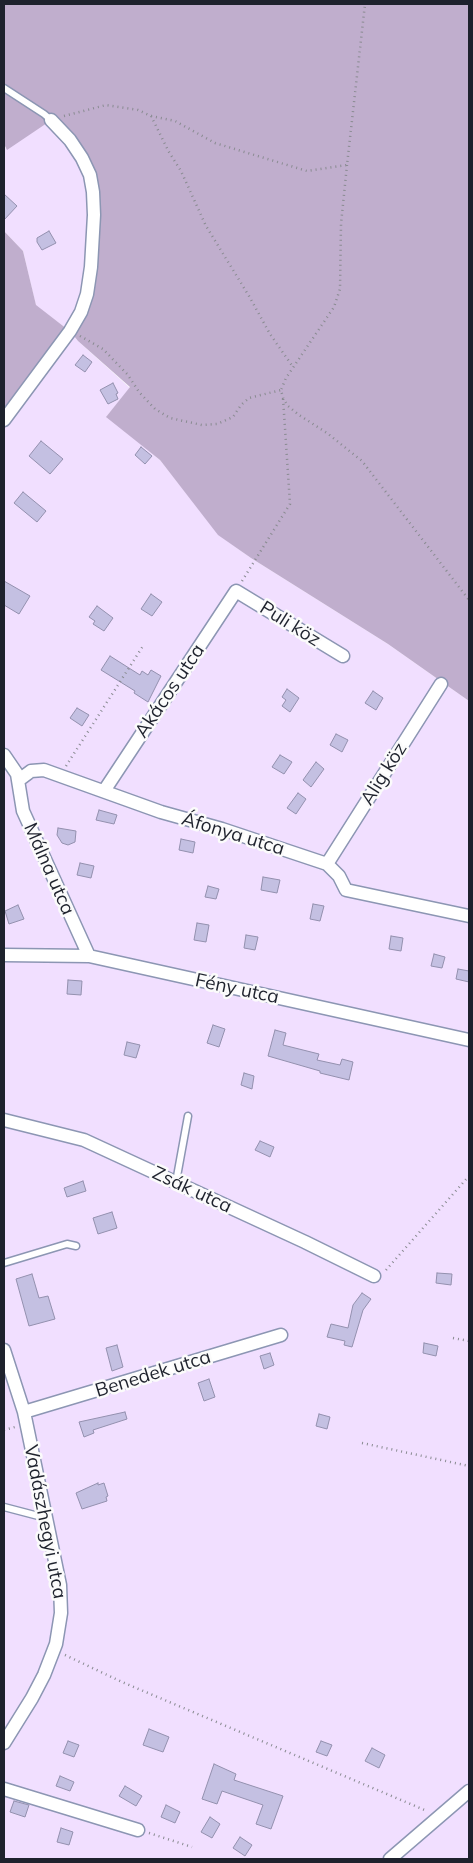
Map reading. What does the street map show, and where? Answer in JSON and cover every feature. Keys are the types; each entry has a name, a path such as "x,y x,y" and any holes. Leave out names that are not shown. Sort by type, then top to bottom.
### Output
{"street":[{"path":"4,420 70,331 81,312 87,294 94,216 94,192 90,175 82,158 70,140 51,120"},
{"name":"Puli köz","path":"236,591 343,656"},
{"name":"Akácos utca","path":"104,791 236,591"},
{"name":"Alig köz","path":"327,864 441,684"},
{"path":"4,755 19,780"},
{"name":"Áfonya utca","path":"19,780 32,771 44,770 161,812 222,829 327,864"},
{"name":"Málna utca","path":"19,780 23,811 88,956"},
{"path":"327,864 339,876 346,890 469,916"},
{"name":"Fény utca","path":"4,955 88,956 469,1040"},
{"name":"Zsák utca","path":"4,1120 84,1140 378,1276"},
{"name":"Benedek utca","path":"24,1412 281,1335"},
{"name":"Vadászhegyi utca","path":"4,1350 24,1412 60,1585 62,1613 60,1631 55,1647 32,1698 4,1743"},
{"path":"4,1789 138,1830"},
{"path":"390,1859 469,1791"}],"lane":[{"path":"4,88 51,120"},
{"path":"176,1182 188,1116"},
{"path":"4,1263 66,1244 76,1246"},
{"path":"4,1507 46,1518"}],"path":[{"path":"236,591 290,504 281,390 293,367 334,307 340,289 341,224 364,4"},
{"path":"51,120 106,105 138,110 151,116 175,121 215,143 307,170 347,165"},
{"path":"151,116 181,171 206,226 270,334 293,367"},
{"path":"70,331 103,349 128,375 139,392 156,409 170,418 202,425 217,424 233,417 241,405 249,398 281,390"},
{"path":"283,398 288,406 299,415 327,433 362,461 469,600"},
{"path":"60,776 143,646"},
{"path":"378,1276 469,1176"},
{"path":"453,1338 469,1341"},
{"path":"362,1443 469,1466"},
{"path":"55,1647 69,1658 122,1682 428,1812 435,1820"},
{"path":"138,1830 192,1847"}],"shaded area":[{"path":"4,4 469,4 469,701 388,644 251,558 218,535 160,460 106,417 130,387 78,341 70,331 4,412 4,231 23,251 36,305 67,329 87,294 90,175 50,121 7,150 4,144"},
{"path":"51,120 90,175 87,294 67,329 36,306 23,251 4,231 4,144 6,149"},
{"path":"70,331 78,341 130,388 107,416 160,460 219,535 251,558 388,644 469,701 469,1859 4,1859 4,412"}],"building":[{"path":"4,194 17,206 4,220"},
{"path":"49,231 56,243 42,250 37,242 37,238"},
{"path":"83,355 92,362 85,372 75,365"},
{"path":"113,383 118,393 116,394 118,399 108,404 100,390"},
{"path":"41,441 63,459 50,474 29,456"},
{"path":"141,447 152,456 145,464 135,455"},
{"path":"23,492 46,511 37,522 14,503"},
{"path":"4,581 30,596 19,614 4,605"},
{"path":"151,594 162,602 152,616 141,609"},
{"path":"97,606 113,618 104,631 93,624 95,621 89,617"},
{"path":"110,656 140,675 142,671 148,675 151,670 161,676 148,702 134,693 135,691 101,670"},
{"path":"287,689 299,698 290,712 282,706 286,700 282,697"},
{"path":"373,691 383,698 376,710 365,703"},
{"path":"77,708 89,715 82,726 70,718"},
{"path":"336,734 348,740 342,752 330,745"},
{"path":"280,755 292,762 284,774 272,767"},
{"path":"316,762 324,769 311,787 303,780"},
{"path":"298,793 306,799 296,814 287,808"},
{"path":"99,810 117,815 114,824 96,820"},
{"path":"58,828 76,831 75,842 68,845 62,843 57,835"},
{"path":"181,839 195,842 193,853 179,850"},
{"path":"80,863 94,866 91,878 77,875"},
{"path":"263,877 280,880 277,893 261,890"},
{"path":"208,886 219,889 216,899 205,897"},
{"path":"313,904 324,906 320,921 310,919"},
{"path":"18,905 24,919 9,924 5,911"},
{"path":"197,923 209,925 206,942 194,940"},
{"path":"246,935 258,937 255,950 244,948"},
{"path":"391,936 403,938 401,951 389,949"},
{"path":"434,954 445,957 442,968 431,966"},
{"path":"458,969 469,971 469,982 456,979"},
{"path":"68,980 82,981 81,995 67,994"},
{"path":"213,1025 225,1029 219,1047 207,1043"},
{"path":"275,1030 286,1033 283,1045 319,1054 317,1060 340,1065 342,1059 353,1062 349,1080 320,1073 320,1071 268,1056"},
{"path":"127,1042 140,1045 136,1058 124,1055"},
{"path":"244,1073 254,1076 252,1089 241,1085"},
{"path":"260,1141 274,1147 270,1157 255,1150"},
{"path":"83,1181 86,1191 67,1197 64,1188"},
{"path":"112,1212 117,1228 98,1234 93,1218"},
{"path":"437,1273 452,1274 451,1285 436,1283"},
{"path":"32,1274 39,1298 48,1296 55,1319 29,1326 16,1279"},
{"path":"362,1293 371,1299 363,1310 352,1347 344,1345 345,1341 327,1337 331,1324 348,1328 353,1305"},
{"path":"424,1343 438,1346 436,1356 423,1353"},
{"path":"117,1345 123,1367 112,1371 106,1348"},
{"path":"270,1353 274,1365 264,1369 260,1356"},
{"path":"209,1379 215,1397 204,1401 198,1383"},
{"path":"125,1412 127,1419 93,1430 94,1433 84,1437 79,1422"},
{"path":"319,1414 330,1417 327,1429 316,1426"},
{"path":"98,1483 98,1485 104,1483 108,1496 106,1497 107,1501 82,1509 76,1493"},
{"path":"149,1729 169,1737 163,1752 143,1745"},
{"path":"68,1741 79,1745 74,1757 63,1753"},
{"path":"321,1741 332,1745 327,1756 316,1752"},
{"path":"372,1748 385,1755 379,1768 365,1761"},
{"path":"214,1764 236,1774 234,1780 283,1796 271,1829 256,1824 263,1805 222,1791 217,1804 202,1799"},
{"path":"60,1776 74,1782 70,1791 56,1786"},
{"path":"125,1786 142,1796 136,1806 119,1796"},
{"path":"14,1801 29,1805 25,1817 10,1812"},
{"path":"166,1805 180,1812 175,1823 161,1817"},
{"path":"210,1817 220,1824 212,1838 201,1832"},
{"path":"61,1828 73,1832 69,1845 57,1842"},
{"path":"240,1837 252,1845 245,1856 233,1848"}]}
